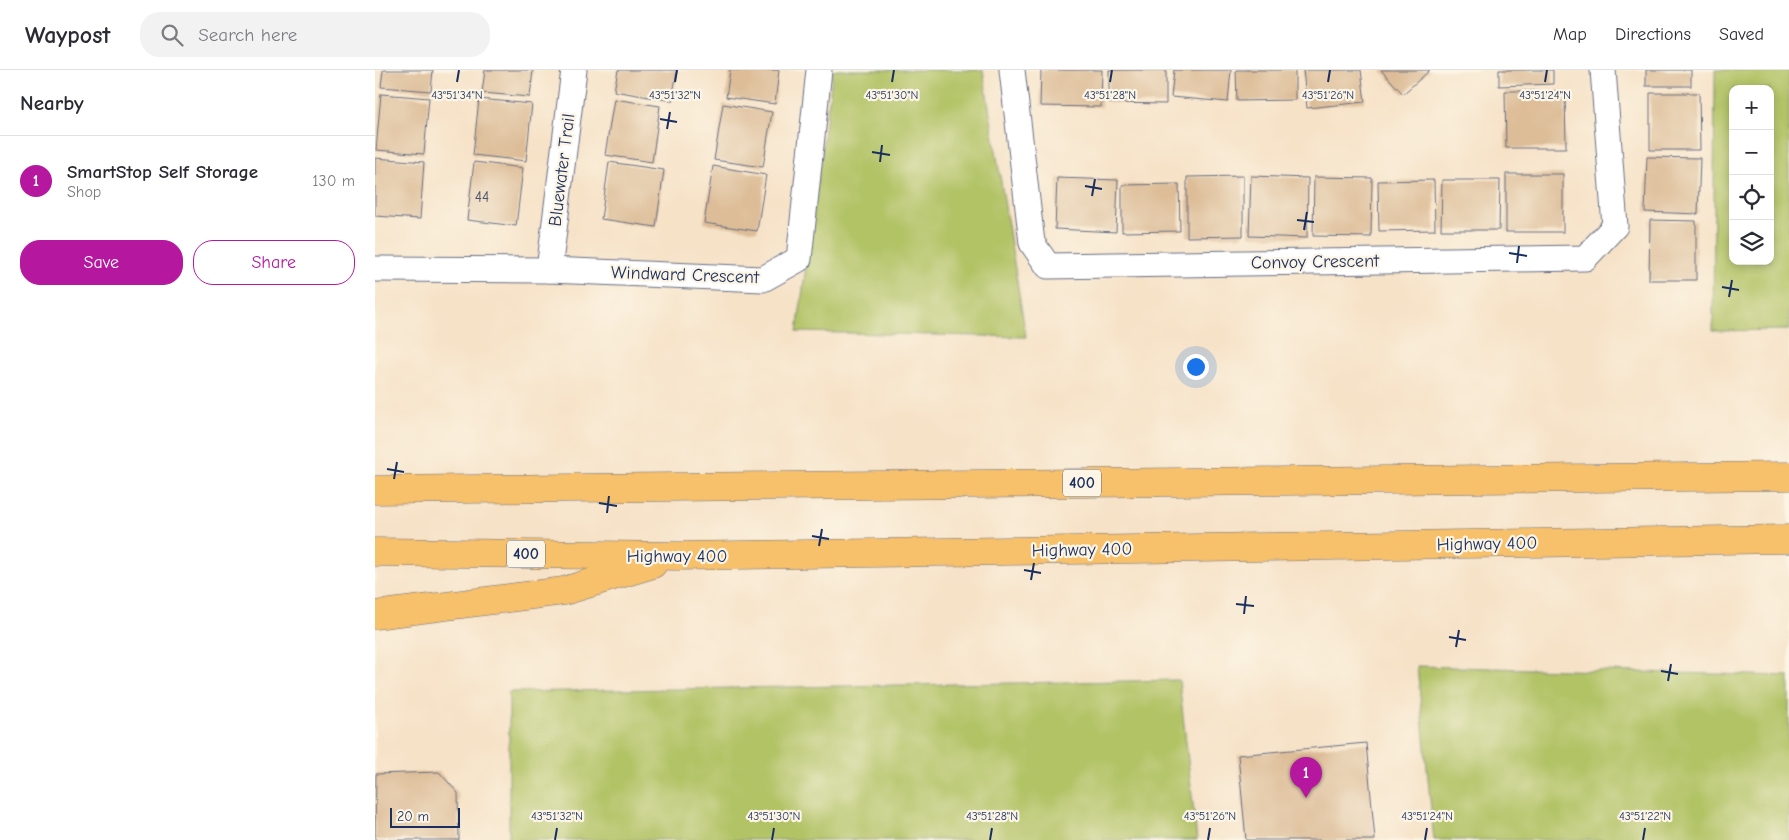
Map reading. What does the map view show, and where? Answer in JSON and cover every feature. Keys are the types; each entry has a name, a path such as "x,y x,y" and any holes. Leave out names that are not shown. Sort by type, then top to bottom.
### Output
{"highway":[{"name":"400","path":"375,490 1789,476"},
{"name":"Highway 400","path":"375,552 678,556 1789,539"},
{"path":"375,615 564,591 678,556"}],"street":[{"name":"Bluewater Trail","path":"549,270 574,70"},
{"name":"Windward Crescent","path":"375,269 549,270 763,279 799,259 819,70"},
{"name":"Convoy Crescent","path":"1012,70 1032,243 1047,266 1585,258 1615,226 1603,70"}],"green space":[{"path":"833,70 983,70 1026,337 797,332"},
{"path":"1715,70 1789,70 1789,330 1713,331"},
{"path":"1417,666 1789,676 1789,840 1434,840"},
{"path":"1179,680 1197,840 509,840 509,692"}],"building":[{"path":"383,70 433,70 431,91 381,87"},
{"path":"485,70 533,70 530,97 482,93"},
{"path":"618,70 677,70 672,101 614,91"},
{"path":"730,70 779,70 775,104 726,97"},
{"path":"1041,70 1102,70 1101,107 1040,106"},
{"path":"1109,70 1166,70 1166,104 1109,103"},
{"path":"1174,70 1231,70 1228,102 1171,97"},
{"path":"1236,70 1295,70 1295,100 1237,101"},
{"path":"1303,70 1361,70 1365,102 1307,108"},
{"path":"1381,70 1430,70 1403,94"},
{"path":"1499,70 1553,70 1553,84 1499,86"},
{"path":"1646,70 1691,70 1691,86 1646,86"},
{"path":"1505,91 1565,91 1566,148 1506,148"},
{"path":"1650,93 1699,93 1700,150 1650,150"},
{"path":"381,94 429,98 424,154 376,150"},
{"path":"479,99 532,104 526,161 473,155"},
{"path":"614,99 660,106 652,162 605,155"},
{"path":"723,104 772,112 763,167 714,160"},
{"path":"1647,157 1700,158 1698,214 1645,212"},
{"path":"375,158 424,162 420,219 375,216"},
{"path":"474,162 523,168 516,226 467,220"},
{"path":"609,162 664,170 656,227 601,219"},
{"path":"713,166 766,175 757,231 704,223"},
{"path":"1506,174 1563,174 1563,232 1506,232"},
{"path":"1243,176 1243,236 1187,237 1187,177"},
{"path":"1251,176 1308,178 1307,238 1249,236"},
{"path":"1314,177 1372,178 1371,237 1313,236"},
{"path":"1057,178 1118,180 1116,232 1055,229"},
{"path":"1434,180 1435,230 1379,231 1378,181"},
{"path":"1442,180 1500,180 1499,230 1441,230"},
{"path":"1179,184 1180,231 1122,232 1122,185"},
{"path":"1650,220 1696,221 1696,280 1649,280"},
{"path":"1366,743 1375,840 1246,840 1238,755"},
{"path":"439,772 458,793 459,840 375,840 376,774"}],"place":[{"name":"SmartStop Self Storage","path":"1306,798"}]}
